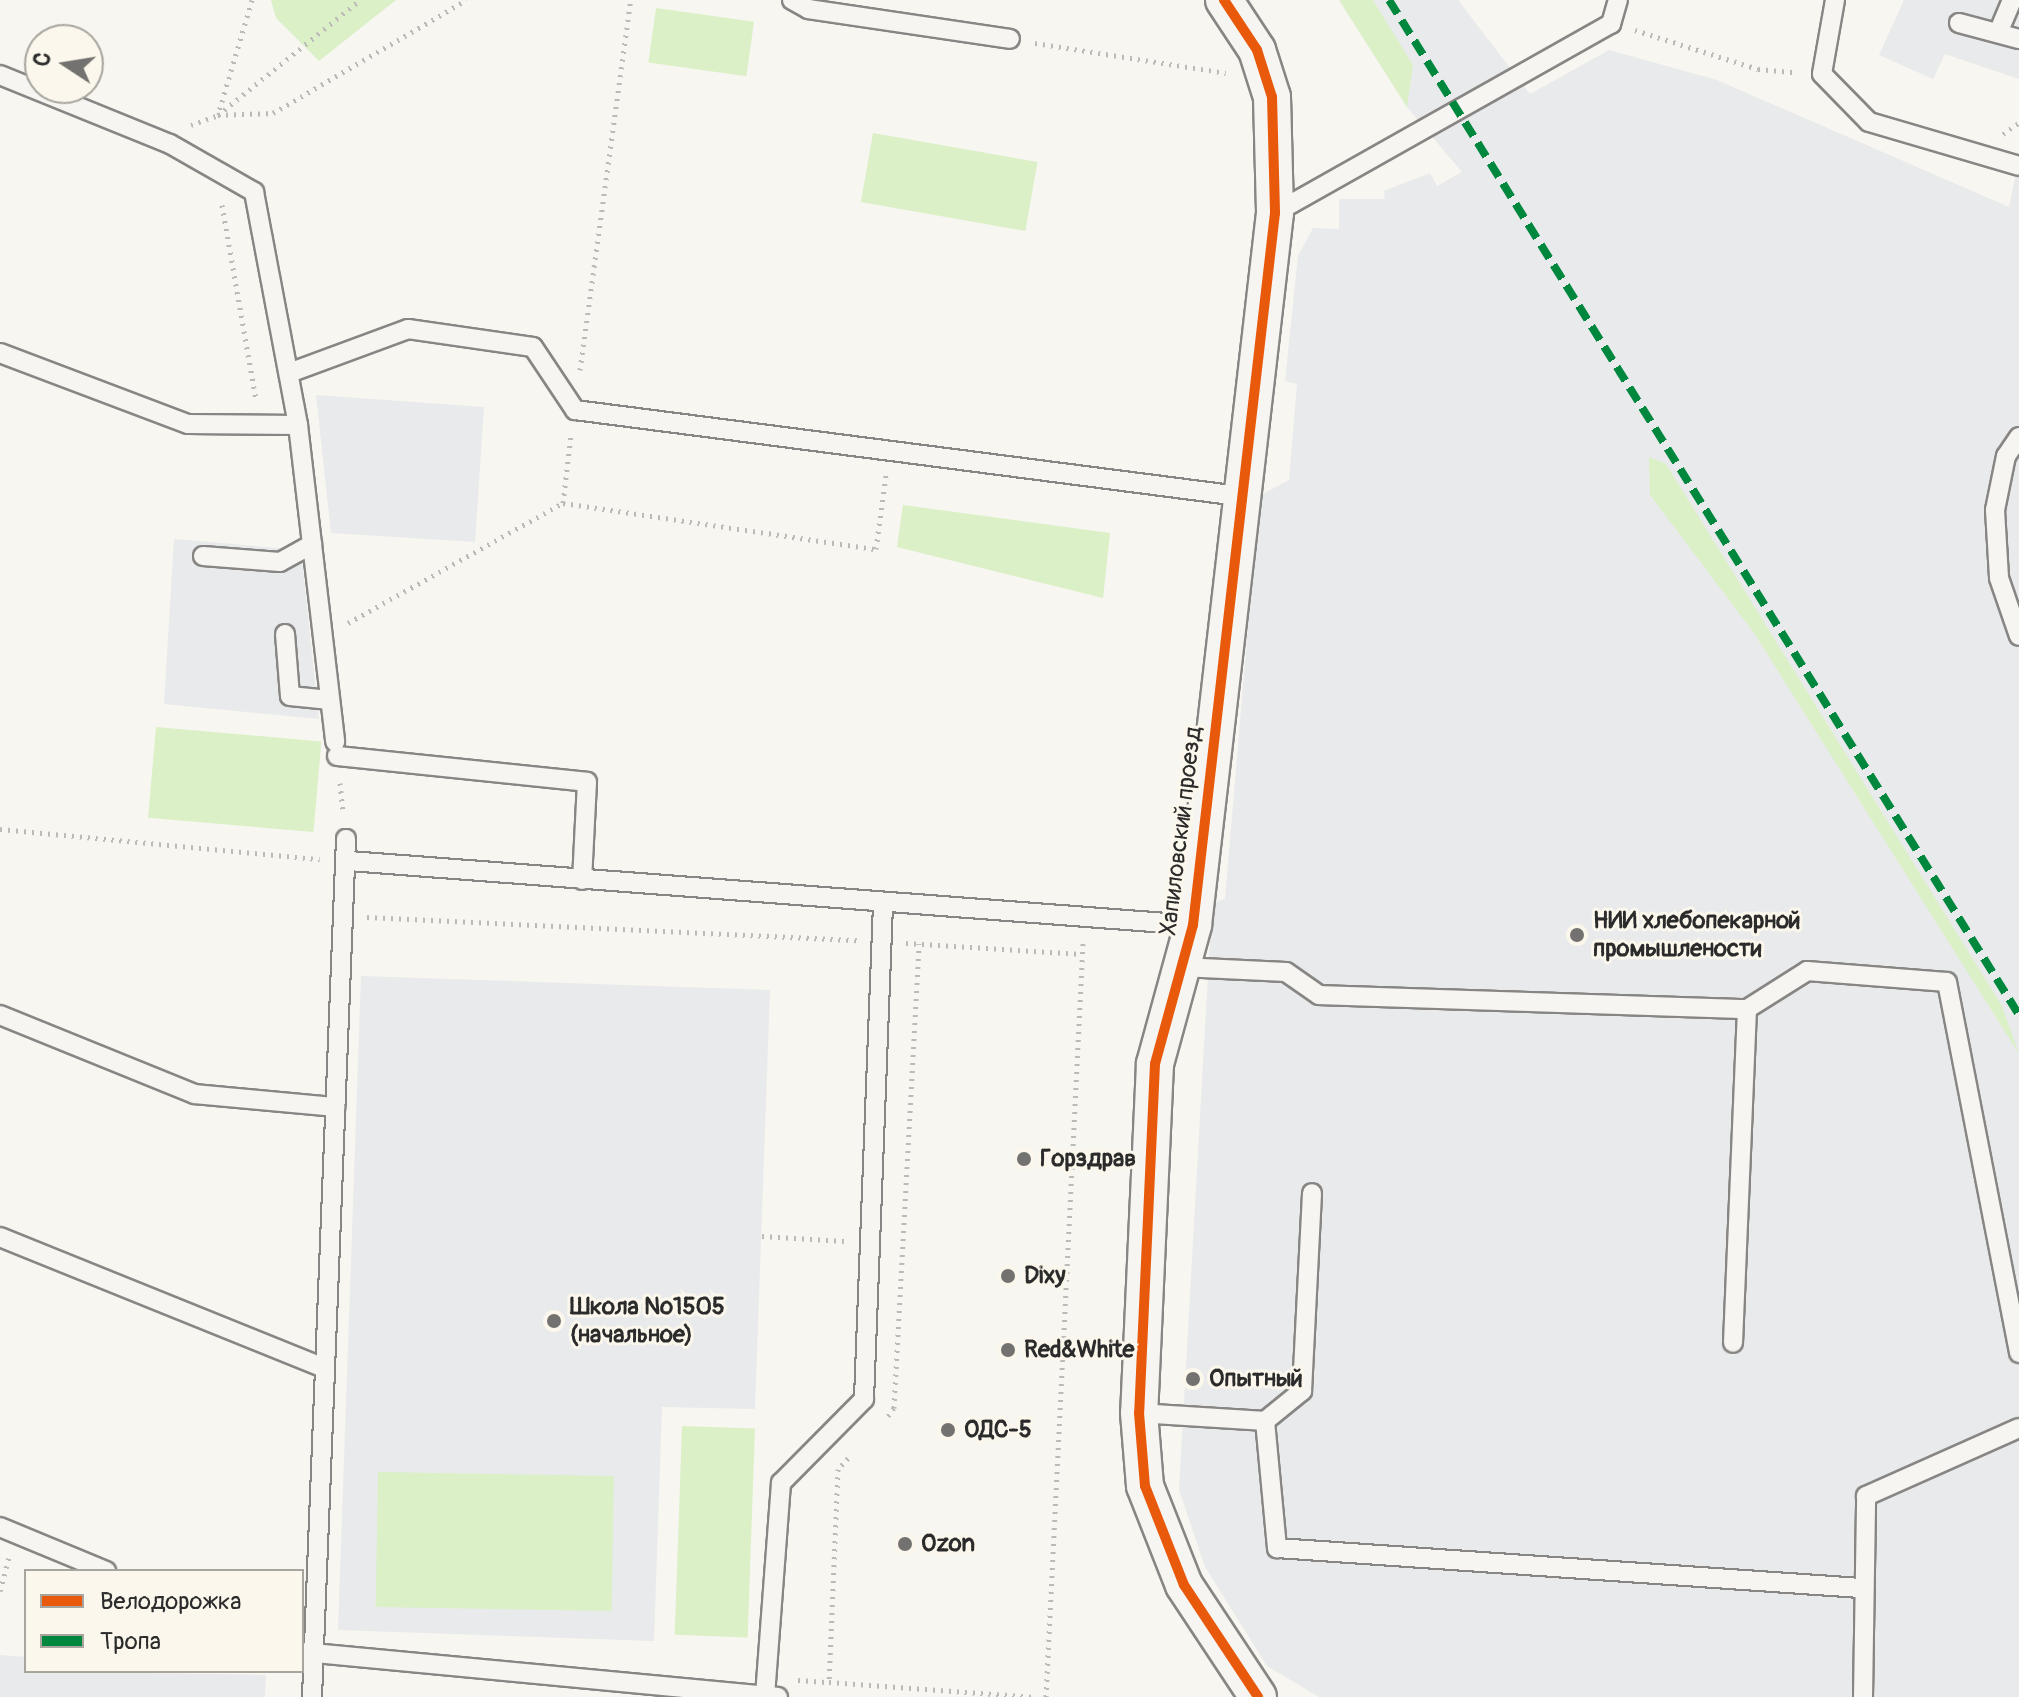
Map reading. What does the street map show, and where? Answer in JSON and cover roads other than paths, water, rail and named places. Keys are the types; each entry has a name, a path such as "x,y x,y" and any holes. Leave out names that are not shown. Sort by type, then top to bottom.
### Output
{"street":[{"name":"Хапиловский проезд","path":"1224,0 1257,50 1272,97 1275,213 1239,496 1193,925 1155,1064 1139,1413 1145,1486 1184,1585 1256,1697"}],"lane":[{"path":"792,0 808,9 1010,39"},
{"path":"1275,213 1611,24 1618,0"},
{"path":"1835,0 1822,74 1869,122 2019,166"},
{"path":"1998,33 2012,0"},
{"path":"1959,23 2019,39"},
{"path":"0,75 170,144 254,192 298,425 336,749 587,782 582,880"},
{"path":"289,373 408,329 533,347 575,410 1239,496"},
{"path":"0,353 188,424 298,425"},
{"path":"2019,437 2006,456 1995,510 1999,578 2019,636"},
{"path":"203,556 280,562 312,544"},
{"path":"285,634 290,696 330,700"},
{"path":"312,1697 308,1654 349,861 346,839"},
{"path":"349,861 1193,925"},
{"path":"308,1654 772,1696 781,1483 864,1399 883,903"},
{"path":"1181,967 1286,972 1319,995 1747,1009 1807,971 1947,982 2019,1353"},
{"path":"1733,1343 1747,1009"},
{"path":"0,1015 195,1094 335,1107"},
{"path":"1139,1413 1265,1421 1302,1391 1312,1193"},
{"path":"0,1237 324,1368"},
{"path":"1265,1421 1277,1548 1860,1588"},
{"path":"1863,1697 1860,1588 1866,1496 2019,1428"},
{"path":"0,1527 101,1569"}],"place":[{"name":"НИИ хлебопекарной промышлености","path":"1577,935"},
{"name":"Горздрав","path":"1024,1159"},
{"name":"Dixy","path":"1008,1276"},
{"name":"Школа №1505 (начальное)","path":"554,1321"},
{"name":"Red&White","path":"1008,1350"},
{"name":"Опытный","path":"1193,1379"},
{"name":"ОДС-5","path":"948,1430"},
{"name":"Ozon","path":"905,1544"}]}
